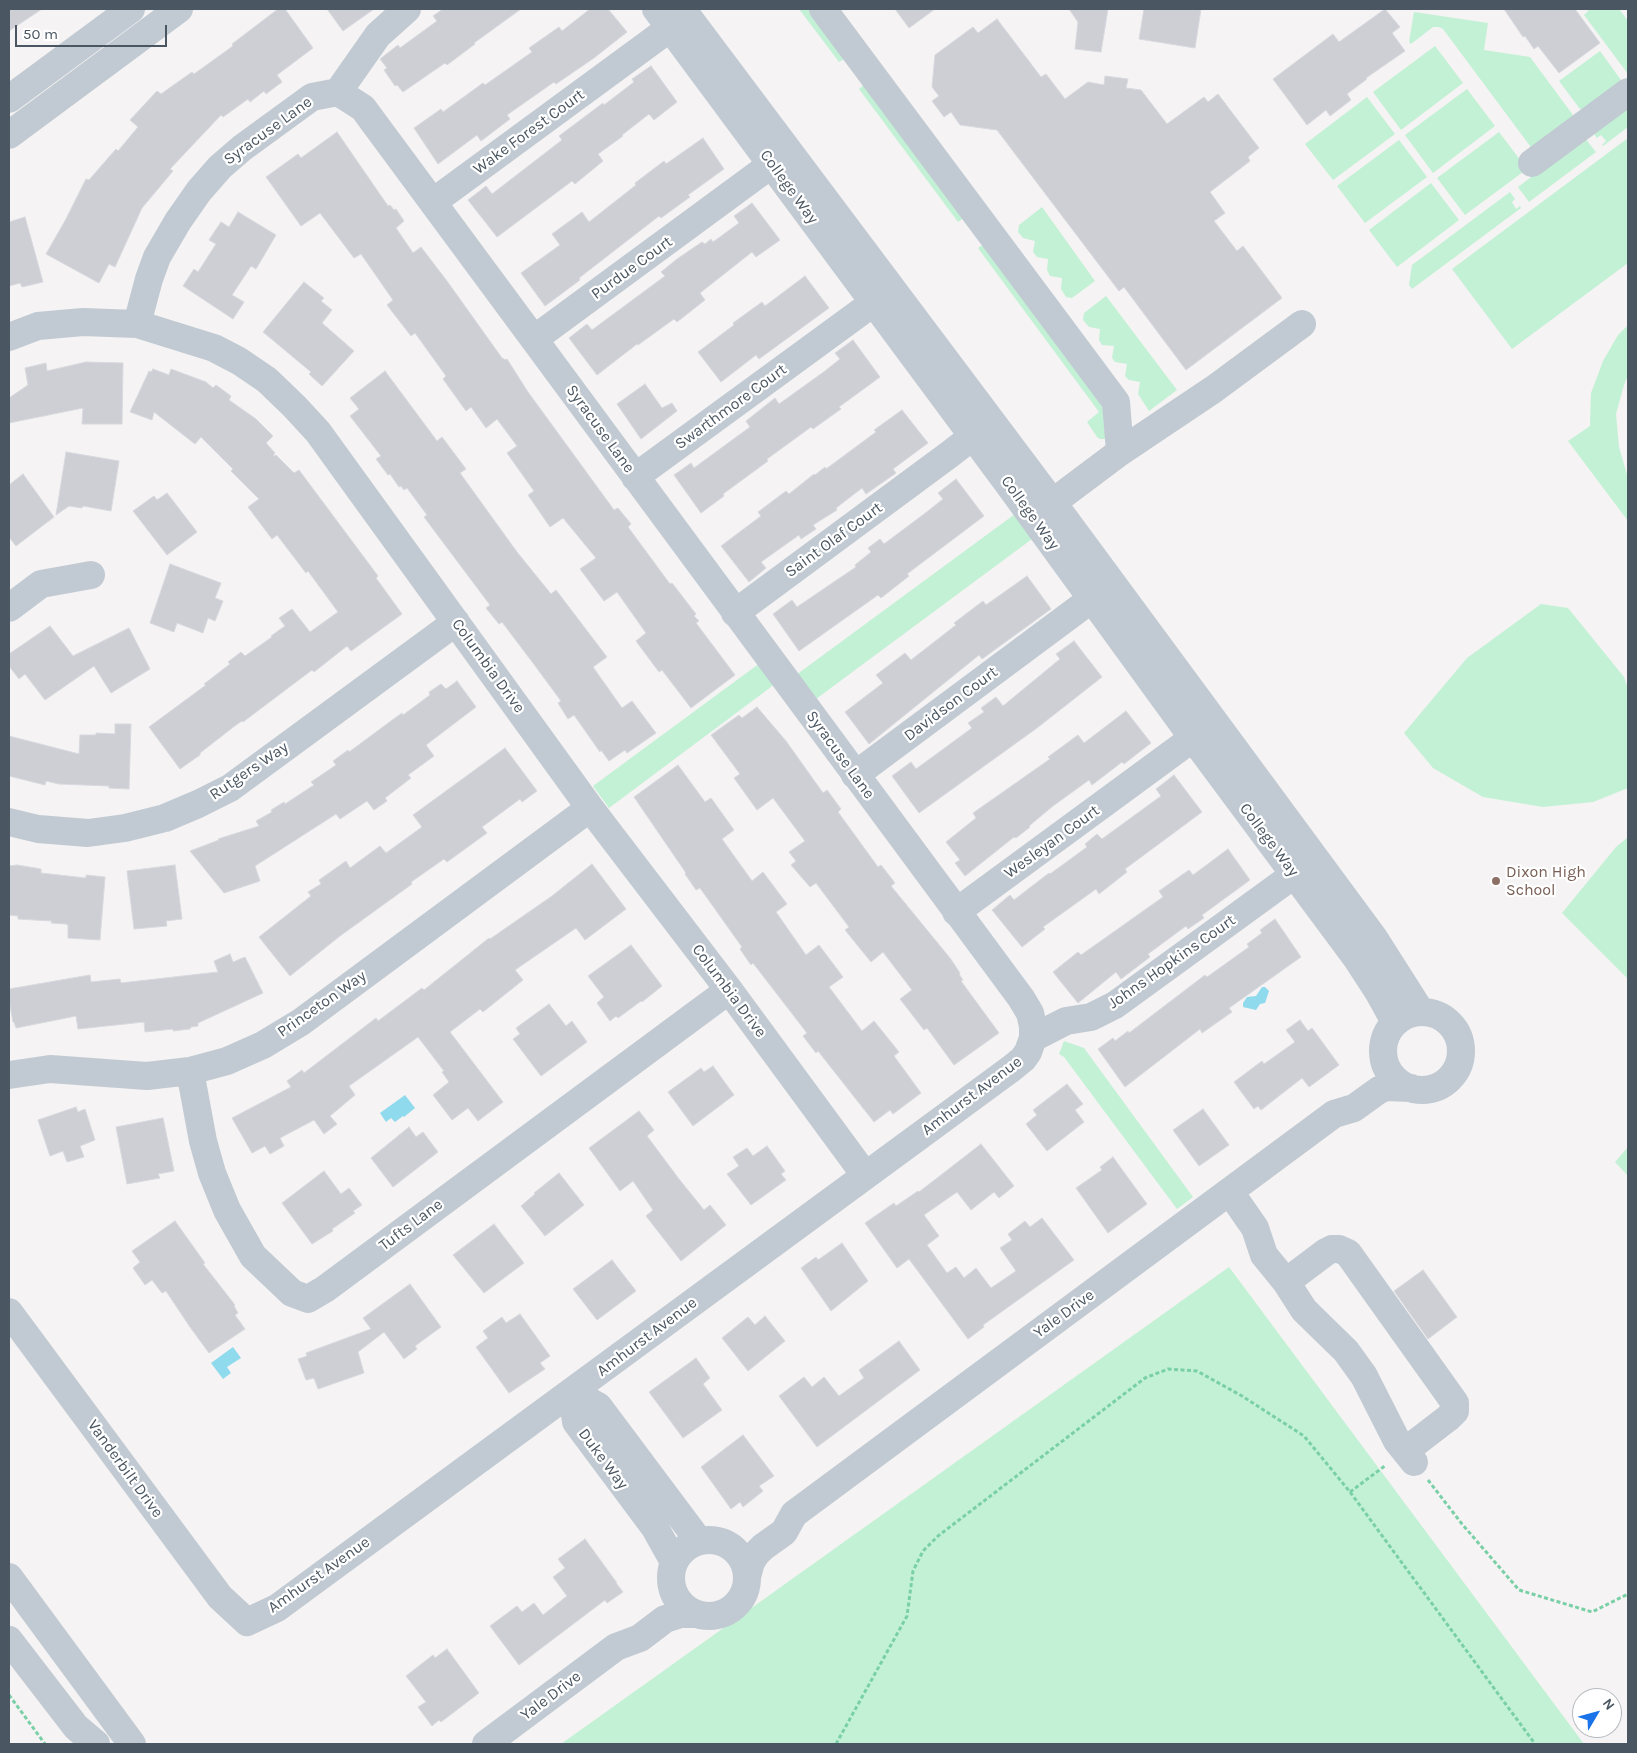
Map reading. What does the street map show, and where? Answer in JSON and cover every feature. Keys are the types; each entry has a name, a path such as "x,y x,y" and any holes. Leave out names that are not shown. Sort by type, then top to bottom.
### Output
{"street":[{"path":"9,99 131,9"},
{"path":"9,134 179,9"},
{"path":"338,92 378,35 407,9"},
{"path":"823,9 1116,402 1120,452"},
{"name":"Wake Forest Court","path":"433,202 624,61 669,15"},
{"name":"College Way","path":"669,15 772,164 873,303 1093,598 1193,738 1358,959 1395,1022"},
{"name":"College Way","path":"669,15 1052,504 1374,938 1421,1012"},
{"name":"Syracuse Lane","path":"137,324 149,278 157,257 178,221 199,191 220,167 242,148 312,97 338,92 364,108 1021,998 1030,1013 1033,1038"},
{"path":"1532,163 1628,92"},
{"name":"Purdue Court","path":"534,340 772,164"},
{"name":"Swarthmore Court","path":"635,477 873,303"},
{"name":"Columbia Drive","path":"9,337 38,326 47,325 83,322 137,324 214,348 239,361 266,380 288,400 318,432 590,808 729,990 866,1175"},
{"path":"1006,481 1052,504 1120,452 1214,389 1302,324"},
{"name":"Saint Olaf Court","path":"735,613 972,437"},
{"path":"9,608 41,584 91,575"},
{"name":"Davidson Court","path":"855,775 1093,598"},
{"name":"Rutgers Way","path":"9,822 38,829 88,833 125,828 165,818 198,804 230,788 456,622"},
{"name":"Wesleyan Court","path":"956,912 1193,738"},
{"name":"Princeton Way","path":"9,1075 50,1070 147,1076 190,1071 227,1061 263,1045 301,1022 590,808"},
{"name":"Johns Hopkins Court","path":"1033,1038 1066,1021 1091,1017 1115,1005 1295,874"},
{"name":"Tufts Lane","path":"190,1071 203,1141 212,1173 227,1210 253,1256 292,1293 308,1299 325,1289 729,990"},
{"path":"1421,1012 1434,1014 1446,1020 1455,1030 1460,1043 1460,1056 1456,1069 1448,1079 1437,1087 1424,1090 1411,1088 1399,1082 1390,1074 1383,1052 1388,1030 1395,1022 1403,1017 1421,1012"},
{"name":"Amhurst Avenue","path":"247,1622 277,1608 1012,1068 1028,1052 1033,1038"},
{"name":"Yale Drive","path":"1334,1114 1345,1095 1376,1072 1383,1052"},
{"name":"Yale Drive","path":"747,1577 751,1562 756,1554 784,1532 794,1514 1334,1114 1354,1108 1379,1090 1387,1087 1411,1088"},
{"path":"1230,1192 1255,1228 1264,1255 1286,1282 1304,1310 1346,1351 1364,1376 1397,1441 1410,1457 1455,1411 1455,1403 1353,1258 1348,1253 1339,1249 1332,1249 1286,1282"},
{"name":"Vanderbilt Drive","path":"9,1312 220,1597 247,1622"},
{"name":"Duke Way","path":"572,1392 598,1406 708,1541"},
{"name":"Duke Way","path":"572,1392 576,1422 655,1528 672,1568"},
{"name":"Yale Drive","path":"708,1541 732,1543 743,1539 774,1518 794,1514"},
{"path":"708,1541 729,1545 739,1554 745,1564 747,1577 745,1589 740,1600 732,1609 721,1614 708,1616 696,1614 685,1608 677,1599 672,1587 672,1568 681,1551 692,1543 708,1541"},
{"name":"Yale Drive","path":"616,1647 630,1625 664,1597 672,1568"},
{"path":"9,1577 132,1744"},
{"name":"Yale Drive","path":"486,1744 616,1647 640,1638 665,1619 682,1614 696,1614"},
{"path":"9,1640 76,1727 96,1744"}],"path":[{"path":"836,1744 907,1616 913,1570 923,1551 938,1536 1144,1378 1168,1369 1197,1371 1242,1396 1304,1436 1350,1492 1534,1744"},
{"path":"1410,1457 1462,1524 1519,1590 1592,1612 1628,1594"},
{"path":"1350,1492 1377,1471"},
{"path":"9,1695 45,1744"},
{"path":"1530,1738 1531,1744"}],"green space":[{"path":"799,9 809,9 846,58 839,62"},
{"path":"1590,9 1619,9 1628,21 1628,74 1584,15"},
{"path":"1414,12 1488,23 1484,50 1530,57 1573,115 1571,122 1533,150 1443,29 1433,27 1411,44 1409,42"},
{"path":"1435,46 1463,83 1401,130 1373,92"},
{"path":"1600,51 1621,80 1619,86 1586,111 1580,109 1559,81"},
{"path":"865,84 965,217 958,222 859,89"},
{"path":"1467,89 1495,126 1433,173 1405,135"},
{"path":"1367,97 1395,134 1333,180 1305,144"},
{"path":"1628,104 1628,127 1603,146 1606,141 1601,135 1597,138 1592,131"},
{"path":"1499,132 1527,169 1465,215 1437,178"},
{"path":"1584,137 1596,152 1529,202 1518,187"},
{"path":"1628,138 1628,263 1512,349 1452,269"},
{"path":"1399,140 1427,177 1365,223 1337,186"},
{"path":"1431,183 1459,220 1397,267 1369,230"},
{"path":"1510,192 1515,199 1512,202 1516,209 1520,206 1521,208 1412,289 1409,285 1412,265"},
{"path":"1042,207 1095,281 1072,298 1066,297 1061,289 1062,278 1050,276 1047,270 1048,259 1037,257 1033,252 1035,241 1023,238 1018,232 1019,225"},
{"path":"984,244 1103,403 1108,438 1100,439 1097,437 1087,422 1099,412 978,248"},
{"path":"1106,296 1177,390 1149,411 1138,394 1140,382 1129,380 1125,376 1127,364 1115,362 1112,358 1114,346 1102,345 1099,340 1100,329 1089,327 1083,320 1084,313"},
{"path":"1628,325 1628,375 1616,414 1619,447 1628,478 1628,521 1568,441 1590,426 1591,393 1603,361 1618,335"},
{"path":"1015,514 1032,539 816,699 796,675"},
{"path":"1541,604 1568,608 1624,677 1628,689 1628,788 1593,802 1543,807 1483,797 1433,768 1404,733 1467,658"},
{"path":"760,663 775,684 609,808 593,786"},
{"path":"1628,837 1628,979 1562,913 1616,847"},
{"path":"1064,1041 1084,1048 1193,1197 1177,1209 1064,1057 1059,1054"},
{"path":"1628,1147 1628,1176 1615,1162"},
{"path":"1229,1267 1572,1728 1572,1738 1580,1738 1584,1744 561,1744"}],"water":[{"path":"1262,987 1269,991 1265,1003 1260,1004 1256,1010 1243,1007 1247,997 1256,996"},
{"path":"405,1095 415,1108 395,1122 391,1118 386,1122 380,1113"},
{"path":"233,1347 241,1358 227,1367 231,1373 223,1379 211,1363"}],"building":[{"path":"9,9 42,9 9,31"},
{"path":"278,9 285,9 313,48 277,75 282,82 266,94 264,91 250,102 248,99 223,117 221,115 170,169 173,171 142,208 115,267 109,264 99,283 46,254 86,179 89,180 116,149 118,151 138,127 130,120 157,91 161,94 192,72 194,74 233,46 232,44"},
{"path":"327,9 374,9 343,31"},
{"path":"443,9 521,9 447,65 445,63 403,92 397,85 395,86 384,70 387,68 380,59 398,45 400,48 437,21 433,16"},
{"path":"590,9 608,9 627,32 594,58 556,84 554,82 507,115 510,119 481,141 477,135 438,164 414,128 441,109 443,112 483,83 485,85 532,52 529,48 559,27 562,31"},
{"path":"895,9 935,9 909,28"},
{"path":"1069,9 1108,9 1101,52 1075,49 1078,22"},
{"path":"1144,9 1201,9 1195,48 1139,39"},
{"path":"1385,9 1400,27 1392,33 1405,51 1366,78 1347,94 1351,100 1330,116 1326,110 1307,125 1273,79 1333,34 1339,42"},
{"path":"1504,9 1575,9 1600,43 1559,73 1538,46 1534,49 1525,36 1523,37"},
{"path":"997,19 1041,77 1046,74 1065,99 1088,82 1104,85 1105,76 1128,79 1126,88 1141,90 1167,124 1204,97 1208,102 1218,94 1259,148 1248,157 1250,161 1210,192 1225,213 1214,221 1237,251 1243,246 1282,298 1186,370 1124,287 1119,291 997,130 960,125 951,112 944,117 932,101 939,96 932,87 935,55 973,27 978,33"},
{"path":"651,66 677,102 654,120 649,114 598,154 603,161 575,184 572,181 497,237 468,200 486,186 492,194 562,140 559,136 603,103 604,105 634,82 632,79"},
{"path":"337,132 388,206 390,205 394,210 396,209 404,221 396,228 413,253 421,247 502,358 507,359 528,392 614,510 618,508 631,524 628,527 670,584 672,583 696,614 694,616 699,621 696,623 735,675 691,708 662,670 659,672 636,641 646,633 617,592 604,601 580,569 596,558 563,518 550,527 528,495 534,491 507,453 517,446 497,419 486,428 471,407 466,411 443,379 446,376 415,333 411,336 387,305 393,300 361,254 354,258 320,213 301,226 266,177 298,154 301,158"},
{"path":"703,138 724,169 688,195 690,197 661,218 659,216 545,306 521,273 560,245 552,234 582,212 589,222 664,161 666,164"},
{"path":"752,203 780,240 756,257 752,252 700,293 705,300 677,322 674,319 637,344 597,375 569,338 587,324 592,330 665,276 661,272 677,259 702,242 705,244 711,239 713,242 739,223 734,216"},
{"path":"238,212 276,235 256,269 251,266 232,295 244,302 233,319 183,286 194,269 198,272 216,244 209,240 221,222 229,227"},
{"path":"25,217 43,282 22,287 20,283 9,286 9,222"},
{"path":"805,276 829,308 759,359 756,355 721,382 698,352 762,302 765,306"},
{"path":"304,282 324,298 321,301 332,310 322,323 354,351 322,386 309,374 311,372 263,332"},
{"path":"853,340 880,377 839,407 841,409 813,429 811,427 767,459 768,461 723,494 724,496 701,513 674,475 691,463 694,468 750,427 746,421 775,398 779,404 825,371 840,359 835,353"},
{"path":"86,362 123,363 122,424 82,424 83,408 9,423 9,398 28,385 25,368 46,363 47,371"},
{"path":"153,369 169,375 171,369 206,382 213,388 216,385 231,396 229,400 256,419 273,436 266,443 275,453 273,455 276,455 294,473 299,470 378,576 376,578 402,614 351,651 347,646 314,672 312,670 243,722 236,725 180,769 149,727 206,685 204,684 230,664 228,662 241,652 245,656 272,637 285,626 279,618 292,609 310,632 338,612 308,571 306,573 277,535 272,539 248,507 259,499 231,471 233,469 201,437 195,444 154,412 152,420 130,412 149,371 151,372"},
{"path":"385,371 437,441 442,437 466,469 460,473 517,552 551,594 556,590 607,657 593,667 622,708 632,701 656,733 627,753 625,750 609,761 601,750 600,752 574,715 568,719 558,703 561,701 502,622 499,624 486,608 490,605 424,517 427,515 407,488 404,490 401,486 399,487 376,459 381,456 350,416 359,409 350,398"},
{"path":"645,384 662,408 672,403 677,411 641,439 617,404"},
{"path":"902,410 928,443 893,469 896,473 866,494 862,488 836,508 837,510 813,525 816,529 801,539 799,535 761,562 766,568 749,582 721,546 761,516 758,512 786,491 789,494 814,474 825,467 826,469"},
{"path":"66,452 119,461 111,511 83,506 82,508 69,506 56,515"},
{"path":"23,474 54,517 16,546 9,537 9,485"},
{"path":"956,479 984,516 907,574 909,576 881,598 878,595 799,651 773,614 792,600 797,607 856,567 855,565 871,552 868,548 880,539 884,544 943,499 938,493"},
{"path":"167,493 197,532 167,555 133,511 154,496 157,500"},
{"path":"170,564 221,583 215,598 223,601 215,621 208,618 203,633 177,623 174,632 150,623"},
{"path":"1027,576 1051,609 982,659 979,655 869,744 845,712 883,683 876,675 905,653 911,660 983,601 986,605"},
{"path":"50,626 73,656 129,628 150,669 111,693 94,666 45,700 25,674 19,679 9,666 9,654"},
{"path":"1074,641 1102,677 1037,728 919,813 892,776 911,762 916,769 972,728 968,723 984,712 981,708 996,697 1003,706 1060,659 1056,654"},
{"path":"457,681 476,707 426,745 434,756 408,775 411,778 385,798 387,801 374,810 367,801 340,819 336,814 255,866 260,881 224,893 190,851 218,839 259,826 256,821 314,785 311,782 336,765 333,761 348,750 349,752 402,713 403,715 430,695 429,692 441,684 446,689"},
{"path":"757,707 786,741 823,793 827,790 841,809 838,812 878,867 881,865 895,883 891,886 950,958 960,973 963,980 961,981 999,1033 954,1065 927,1028 924,1030 900,999 912,990 883,952 871,962 845,930 849,927 816,883 810,887 791,865 796,861 789,852 805,841 773,798 757,810 734,778 740,774 711,735 739,715 742,718"},
{"path":"1126,711 1151,743 1092,785 1089,780 965,876 955,863 960,860 946,842 976,818 973,813 1050,759 1048,757 1078,735 1084,743"},
{"path":"115,724 131,724 129,789 109,788 109,786 59,784 46,781 45,785 9,776 9,736 79,754 80,735 96,735 96,733 115,734"},
{"path":"505,748 537,791 522,802 520,799 482,827 487,833 447,862 444,859 411,882 412,884 340,936 290,976 259,937 311,896 308,892 321,884 319,880 346,861 350,868 380,846 386,853 422,827 413,815"},
{"path":"678,765 705,802 711,798 734,830 722,839 752,881 763,872 787,904 776,912 806,955 819,945 843,977 829,987 862,1031 874,1021 899,1052 894,1056 921,1093 893,1114 890,1110 874,1122 818,1051 816,1053 803,1036 807,1033 753,963 751,965 740,949 742,947 700,888 696,890 634,797"},
{"path":"1174,775 1202,812 1125,869 1127,872 1099,894 1096,889 1043,927 1045,929 1022,947 992,910 1010,895 1014,900 1050,874 1087,847 1085,844 1097,834 1102,839 1161,796 1156,789"},
{"path":"1228,849 1250,880 1202,915 1204,918 1188,929 1186,926 1148,954 1150,957 1121,979 1116,972 1078,1003 1053,972 1078,952 1081,955 1163,897 1159,891 1189,870 1193,875"},
{"path":"592,864 626,909 585,940 576,928 515,970 523,980 483,1012 480,1009 450,1032 503,1102 478,1121 468,1108 452,1120 433,1095 449,1082 442,1072 444,1071 418,1037 349,1086 355,1095 330,1116 337,1124 324,1134 314,1120 280,1138 284,1146 270,1154 265,1146 252,1153 232,1118 291,1087 287,1081 302,1070 304,1073 376,1018 378,1021 422,988 424,990 489,938 552,896"},
{"path":"17,865 41,869 41,873 86,878 86,875 105,877 100,940 68,938 68,925 66,924 51,923 52,921 18,919 18,916 9,915 9,866"},
{"path":"175,865 182,919 166,921 167,926 134,929 127,871"},
{"path":"1275,919 1301,957 1229,1008 1232,1012 1202,1033 1200,1029 1125,1087 1098,1049 1113,1038 1115,1041 1128,1031 1129,1033 1205,975 1207,977 1249,947 1247,944 1262,933 1260,930"},
{"path":"631,945 662,986 642,1002 618,1018 616,1016 610,1021 597,1003 604,997 588,976"},
{"path":"230,954 233,962 245,957 263,993 198,1023 198,1026 191,1027 190,1029 145,1032 144,1022 78,1029 76,1016 16,1028 13,1022 9,989 90,975 91,982 120,979 121,983 218,972 214,961"},
{"path":"549,1004 566,1026 572,1021 587,1042 541,1076 513,1039 520,1034 516,1028"},
{"path":"1300,1020 1308,1031 1312,1028 1339,1065 1309,1087 1302,1078 1261,1110 1258,1106 1254,1109 1234,1082 1262,1061 1264,1064 1295,1042 1286,1030"},
{"path":"713,1066 734,1095 693,1126 668,1092 701,1068 704,1072"},
{"path":"1067,1084 1083,1104 1075,1110 1084,1122 1047,1151 1026,1124 1037,1115 1033,1110"},
{"path":"76,1107 78,1112 85,1109 95,1140 80,1146 84,1157 67,1162 63,1151 50,1156 38,1120"},
{"path":"1203,1109 1229,1145 1199,1166 1173,1130"},
{"path":"639,1111 654,1130 647,1136 679,1179 704,1210 710,1205 726,1225 681,1261 646,1216 653,1210 633,1181 620,1191 589,1148"},
{"path":"163,1118 174,1171 158,1174 160,1178 127,1184 116,1127"},
{"path":"409,1127 416,1137 423,1132 438,1152 393,1187 371,1158"},
{"path":"981,1144 1014,1186 999,1198 994,1192 971,1210 957,1192 924,1215 939,1236 927,1245 947,1273 956,1267 964,1278 976,1268 991,1288 1016,1271 1000,1248 1012,1240 1008,1234 1025,1221 1030,1227 1042,1218 1074,1260 983,1325 984,1327 968,1339 909,1259 897,1268 865,1223 894,1203 896,1206 919,1192"},
{"path":"767,1146 785,1171 781,1174 786,1180 751,1205 727,1174 739,1166 733,1157 747,1148 753,1156"},
{"path":"1113,1157 1147,1204 1108,1233 1076,1188 1102,1170 1100,1167"},
{"path":"324,1171 341,1194 349,1188 362,1205 353,1211 355,1213 332,1229 333,1231 312,1244 282,1203"},
{"path":"559,1173 584,1205 545,1236 521,1206"},
{"path":"175,1221 205,1263 203,1264 235,1305 238,1313 235,1315 245,1329 209,1353 166,1291 162,1293 152,1280 145,1285 133,1268 140,1262 132,1251"},
{"path":"494,1224 524,1263 484,1293 453,1255"},
{"path":"842,1243 868,1281 831,1311 801,1268 816,1257 818,1260"},
{"path":"612,1260 636,1291 597,1320 573,1289"},
{"path":"1423,1270 1457,1317 1428,1339 1394,1291"},
{"path":"410,1284 441,1327 415,1346 417,1349 404,1359 384,1332 358,1352 364,1373 318,1389 314,1378 306,1380 298,1359 307,1356 306,1353 371,1329 363,1318"},
{"path":"520,1314 550,1356 540,1363 545,1369 509,1393 476,1347 488,1338 483,1331 502,1317 506,1323"},
{"path":"765,1316 785,1341 748,1371 722,1338 748,1317 755,1325"},
{"path":"899,1341 920,1370 817,1447 779,1396 804,1377 812,1387 824,1377 839,1396 864,1378 859,1370"},
{"path":"696,1358 710,1378 703,1384 722,1410 683,1438 649,1392"},
{"path":"743,1435 774,1476 759,1486 763,1491 743,1507 740,1502 731,1509 701,1467"},
{"path":"585,1539 623,1592 607,1603 605,1600 519,1665 490,1626 517,1606 522,1612 534,1603 543,1615 567,1596 553,1577 565,1568 558,1559"},
{"path":"447,1649 479,1693 441,1722 439,1720 432,1726 418,1707 426,1702 406,1676 433,1655 435,1658"}],"place":[{"name":"Dixon High School","path":"1496,881"}]}
